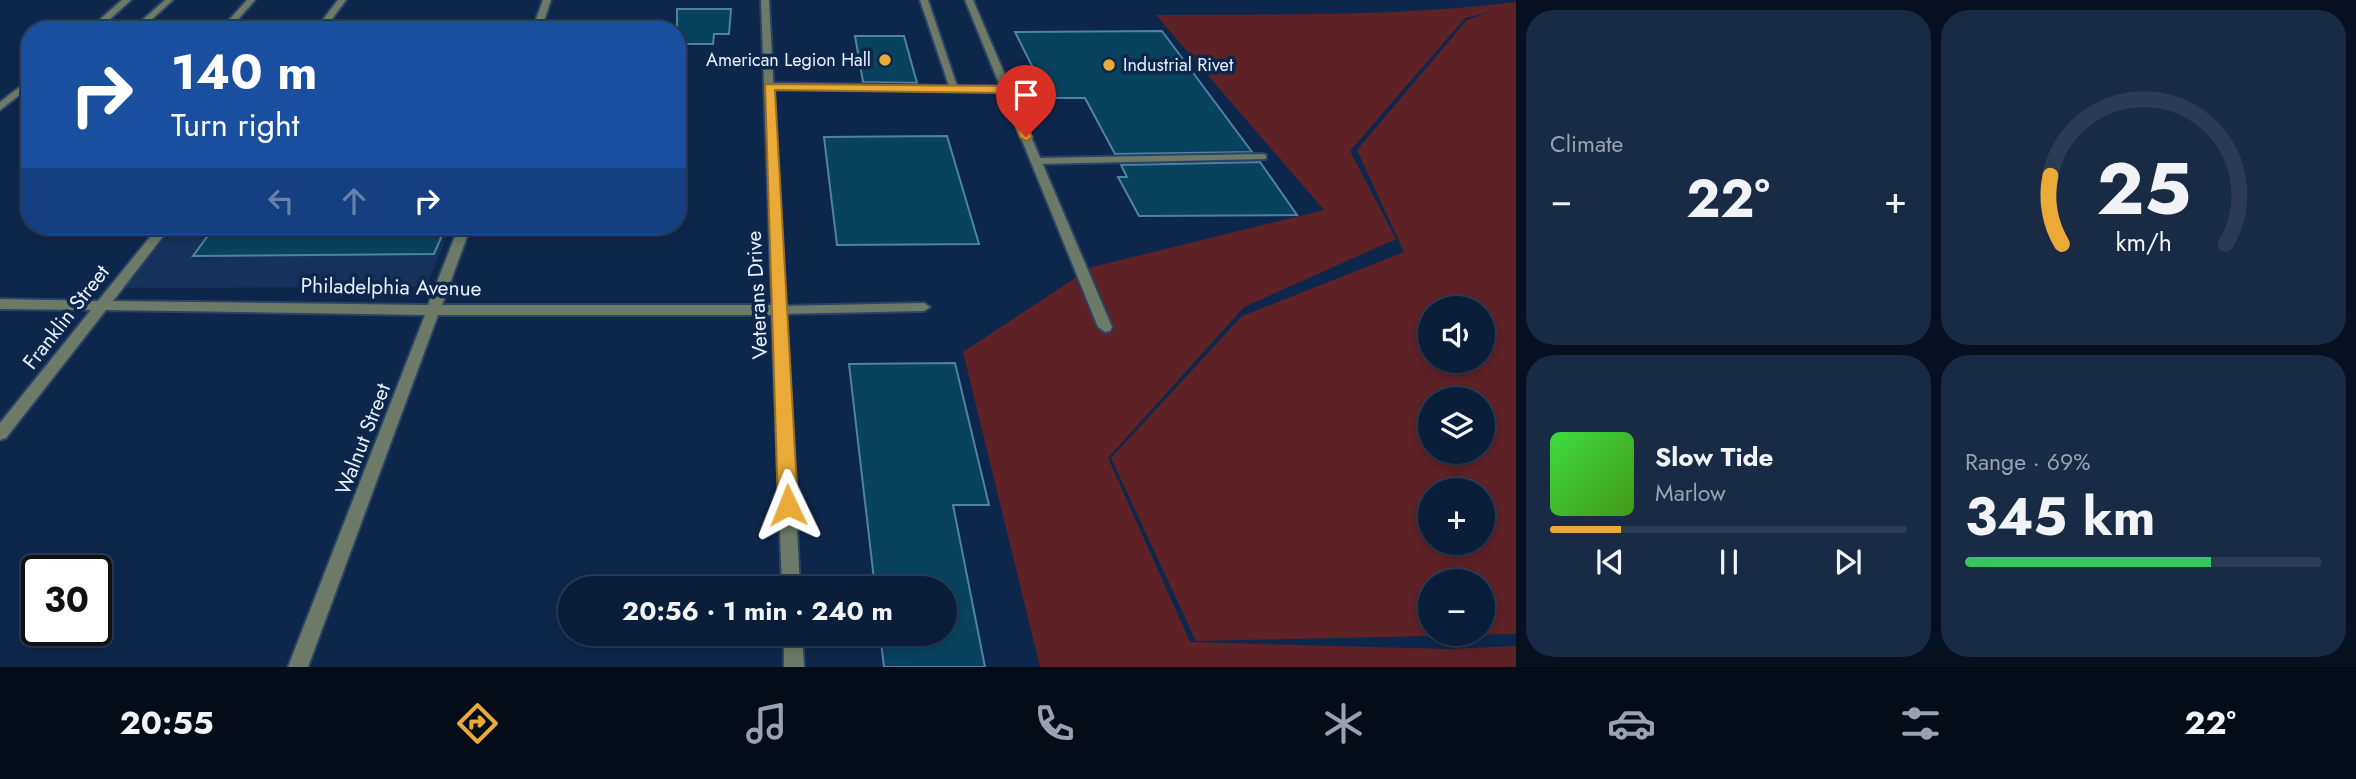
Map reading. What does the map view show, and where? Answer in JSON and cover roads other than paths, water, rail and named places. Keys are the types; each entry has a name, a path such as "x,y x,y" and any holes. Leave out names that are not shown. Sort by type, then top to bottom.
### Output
{"street":[{"path":"102,21 127,0"},
{"path":"326,21 342,0"},
{"path":"539,21 547,0"},
{"name":"Veterans Drive","path":"765,0 781,310 791,576"},
{"path":"970,0 1105,327"},
{"path":"0,107 21,90"},
{"name":"Franklin Street","path":"0,434 158,235"},
{"name":"Walnut Street","path":"298,667 463,235"},
{"name":"Philadelphia Avenue","path":"0,304 435,310 781,310"},
{"path":"793,646 794,667"}],"lane":[{"path":"145,21 169,0"},
{"path":"232,21 251,0"},
{"path":"924,0 954,89"},
{"path":"769,86 1006,89"},
{"path":"1036,161 1263,157"},
{"path":"781,310 924,307"}],"place":[{"name":"American Legion Hall","path":"885,60"},
{"name":"Industrial Rivet","path":"1109,65"}]}
